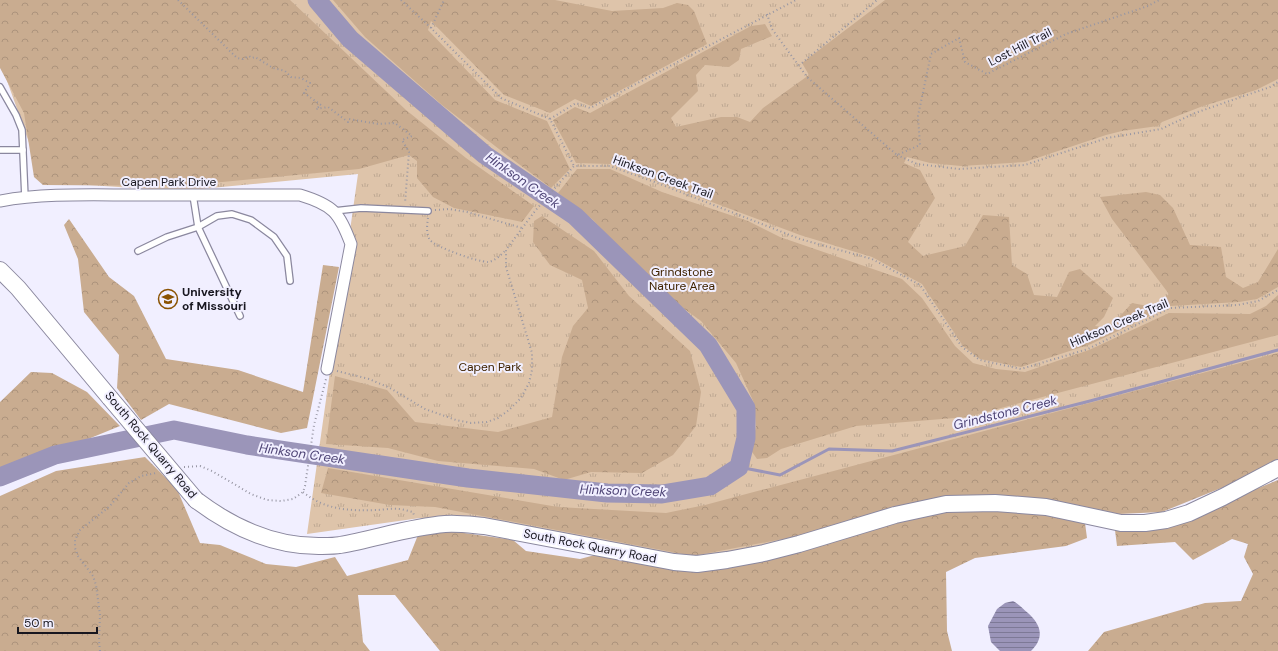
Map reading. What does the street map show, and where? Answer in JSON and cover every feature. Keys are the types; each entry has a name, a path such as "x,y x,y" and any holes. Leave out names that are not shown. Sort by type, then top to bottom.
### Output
{"street":[{"name":"Capen Park Drive","path":"0,201 25,198 87,195 300,195 317,200 334,211"},
{"path":"328,369 351,244 344,226 334,211"},
{"name":"South Rock Quarry Road","path":"3,277 110,398 196,500 221,517 245,530 268,540 288,544 339,546 419,528 446,524 484,526 674,562 697,564 764,553 896,515 946,504 995,503 1046,507 1121,523 1145,523 1166,520 1196,510 1278,468"}],"lane":[{"path":"0,87 16,115 22,130 25,198"},
{"path":"0,150 23,150"},
{"path":"193,195 198,227 240,316"},
{"path":"334,211 360,208 428,211"},
{"path":"138,251 167,237 198,227 217,216 232,214 251,220 274,237 287,256 290,281"}],"path":[{"path":"178,0 238,58 243,59 249,56 252,58 256,57 273,68 285,71 291,77 301,78 310,83 304,93 320,105 316,109 328,107 348,122 349,118 378,124 396,123 412,136 402,140 409,152 404,210"},
{"path":"401,0 501,98 550,119 574,166 560,184 535,211 506,250 493,261 486,262 476,260 435,244 429,239 427,230 428,211 449,209 455,210 522,228"},
{"path":"431,28 444,0"},
{"path":"550,119 576,103 590,108 796,0"},
{"path":"802,63 877,0"},
{"name":"Lost Hill Trail","path":"897,154 920,145 918,116 931,54 959,38 965,62 987,74 1066,34 1148,6 1159,0"},
{"path":"767,14 772,29 807,77 897,154 917,164 959,168 1025,165 1107,138 1161,129 1195,113 1270,87 1278,82"},
{"name":"Hinkson Creek Trail","path":"574,166 610,166 800,239 872,259 920,285 962,347 980,360 1021,369 1088,349 1170,308 1245,304 1258,301 1278,290"},
{"path":"180,468 200,466 212,471 251,494 267,500 281,501 293,499 303,492 305,486 317,407 324,388 328,369 369,379 390,388 425,409 456,420 471,423 487,422 498,418 510,410 521,398 529,383 532,370 532,353 506,267 506,250"},
{"path":"100,651 100,615 94,576 78,556 75,548 75,540 80,530 110,506 129,483 141,476 157,473"},
{"path":"303,492 318,503 328,507 356,510 397,508 413,512 419,528"}],"green space":[{"name":"Grindstone Nature Area","path":"0,0 1278,0 1278,463 946,506 688,563 420,518 307,534 358,174 179,191 43,182 0,61"},
{"path":"0,0 290,0 406,110 466,158 534,206 522,222 454,208 433,197 417,178 417,161 409,155 359,169 181,186 43,185 34,177 24,113 0,68"},
{"path":"333,0 555,0 612,11 663,8 677,3 688,5 694,11 707,44 591,106 575,99 550,113 504,95 431,21 428,30 495,100 547,121 570,169 551,188 442,105 365,37"},
{"path":"885,0 1278,0 1278,79 1256,90 1203,106 1162,122 1158,126 1122,131 1106,135 1025,162 961,166 930,163 907,157 904,163 920,170 935,198 908,242 923,256 965,246 983,215 1009,217 1012,265 1027,274 1034,295 1057,297 1069,272 1080,269 1113,298 1104,317 1095,326 1109,328 1132,303 1153,307 1169,294 1112,219 1100,197 1146,192 1160,195 1173,208 1190,245 1221,247 1226,277 1243,288 1258,282 1278,249 1278,287 1257,299 1239,302 1170,306 1091,344 1021,367 980,359 963,346 922,284 872,257 800,235 610,164 576,163 553,120 575,107 590,113 751,26 765,24 772,36 741,49 739,60 729,67 705,65 696,75 698,91 671,118 676,127 721,117 737,117 750,122 763,108 809,75 802,63"},
{"path":"577,169 610,169 662,192 748,221 780,237 902,279 922,298 955,346 973,363 996,369 1025,372 1089,350 1169,313 1250,314 1266,306 1278,295 1278,335 967,417 856,426 781,449 767,458 757,459 750,449 756,427 754,403 736,363 701,321 658,290 592,219 558,193"},
{"path":"542,216 594,251 629,296 690,351 701,392 696,426 673,455 642,473 591,472 564,480 534,469 438,461 388,448 326,444 335,376 387,390 415,422 498,432 552,417 562,357 573,326 588,308 582,280 550,265 533,242 534,221"},
{"path":"69,219 109,277 134,296 166,359 238,370 303,392 323,265 339,267 307,428 281,433 169,404 141,420 117,388 119,355 84,312 78,259 64,225"},
{"path":"1278,353 1278,465 1162,512 1076,516 1085,523 1087,538 1066,546 975,558 946,572 947,631 952,651 440,651 395,595 358,595 363,642 370,651 0,651 0,496 56,471 145,457 177,489 200,543 220,545 266,564 296,567 335,557 347,576 408,560 418,535 443,530 513,540 526,551 580,559 595,555 692,570 831,530 693,556 435,507 390,505 321,493 328,468 558,507 666,513 705,505"},
{"path":"31,372 52,373 87,392 120,426 71,446 53,447 0,468 0,402"},
{"path":"1278,480 1278,651 1088,651 1104,632 1205,603 1241,601 1253,574 1244,557 1248,544 1232,539 1193,560 1175,542 1117,546 1115,530 1163,527"}],"shaded area":[{"path":"1013,601 1028,613 1036,622 1040,631 1038,641 1031,651 1000,651 991,642 988,626 997,609 1005,603"}],"waterway":[{"name":"Hinkson Creek","path":"0,477 55,455 174,430 247,445 468,478 607,493 662,494 710,486 739,467 746,438 746,408 708,345 575,216 485,155 350,39 317,0"},
{"name":"Grindstone Creek","path":"739,467 780,475 829,449 892,451 1090,401 1278,350"}],"place":[{"name":"University of Missouri","path":"168,299"}],"park label":[{"name":"Capen Park","path":"490,367"}]}
